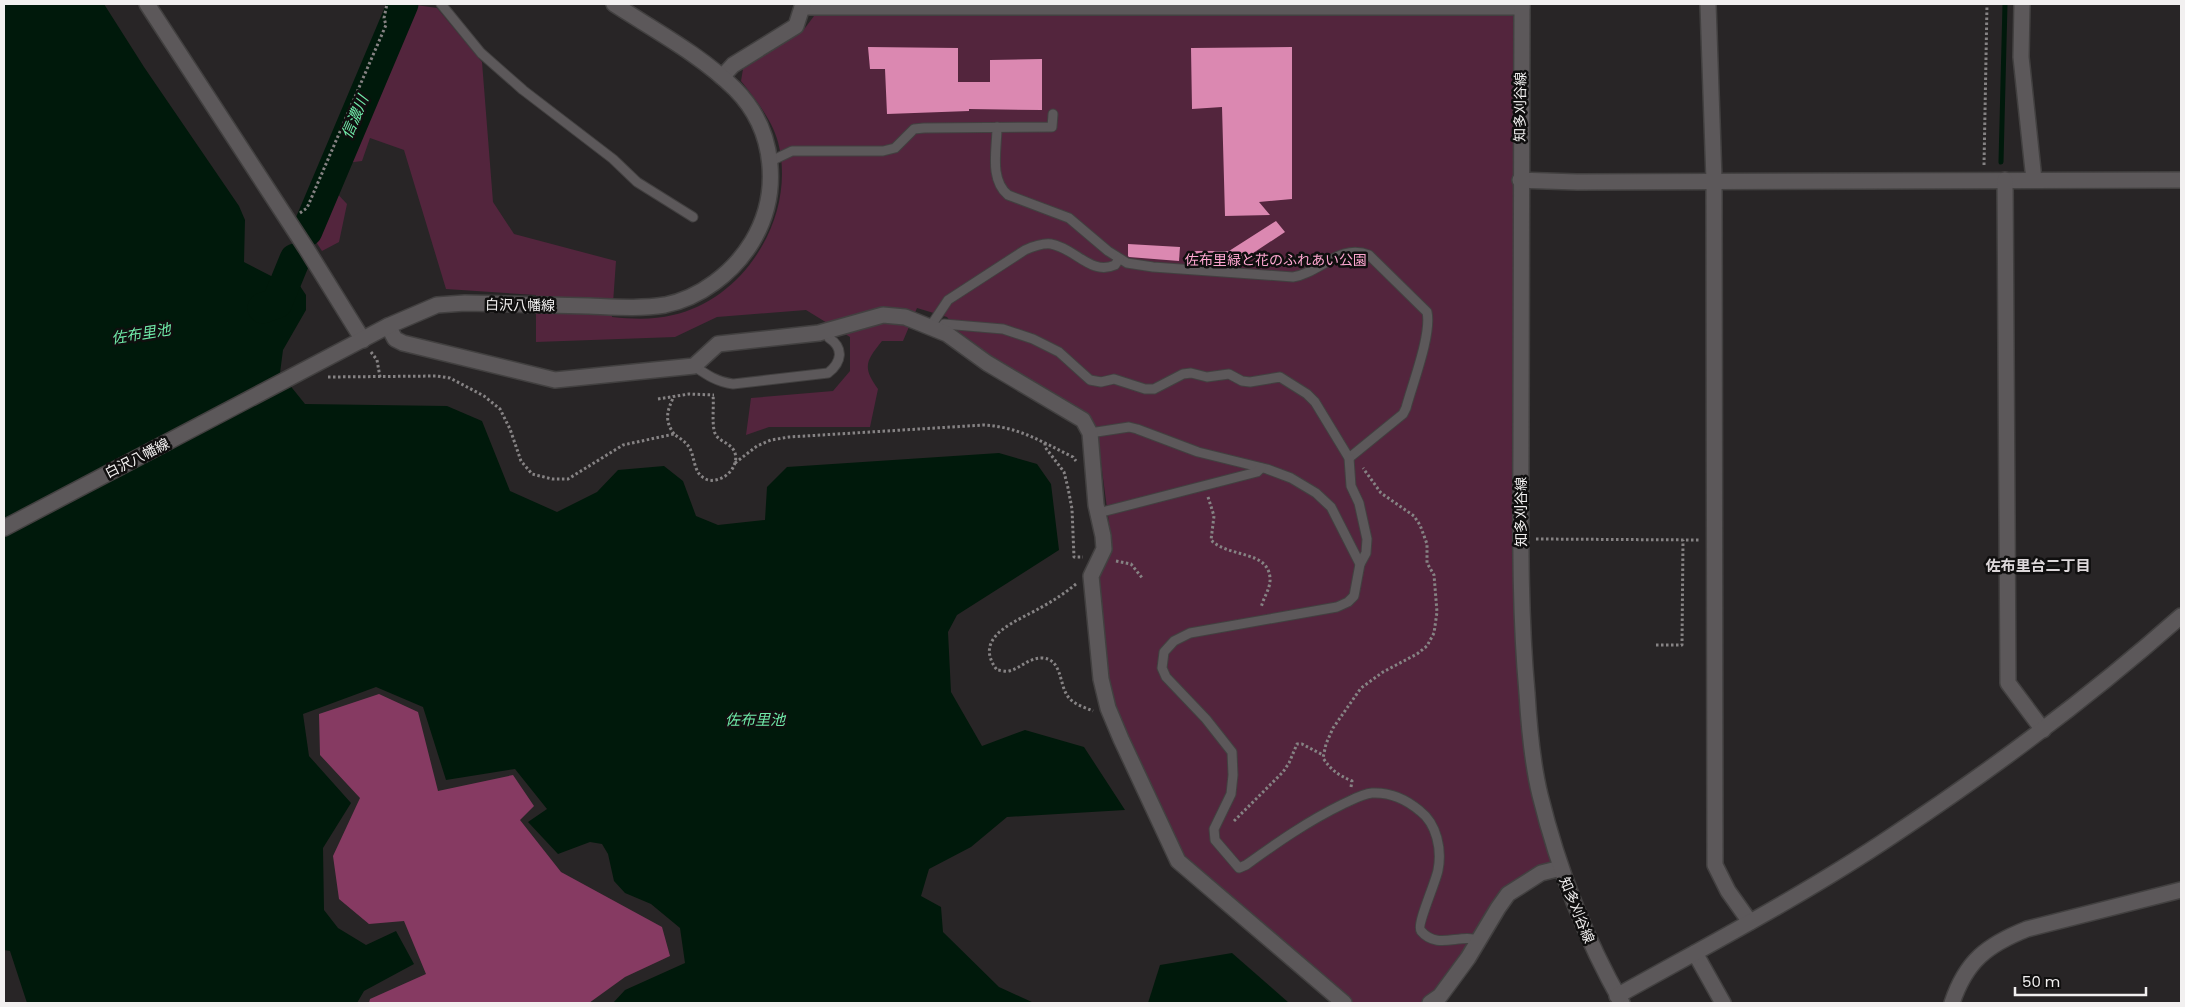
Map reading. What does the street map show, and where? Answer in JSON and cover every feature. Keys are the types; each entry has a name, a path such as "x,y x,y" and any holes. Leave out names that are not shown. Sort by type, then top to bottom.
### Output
{"street":[{"path":"148,4 288,220 363,340"},
{"name":"白沢八幡線","path":"4,528 388,326 437,305 464,303 632,308 664,305 686,299 729,271 743,256 758,231 766,212 770,190 770,161 764,135 756,119 736,90 722,77 614,4"},
{"path":"1708,4 1714,180 1715,865 1728,891 1750,922"},
{"path":"2022,4 2022,57 2034,180"},
{"path":"722,77 733,65 796,26 802,5 1522,5"},
{"name":"知多刈谷線","path":"1522,5 1520,180 1523,650 1530,736 1540,793 1561,868 1590,943 1619,1000"},
{"path":"1520,180 1577,182 1714,180 2181,180"},
{"path":"2005,180 2008,683 2043,730"},
{"path":"388,326 395,339 403,343 555,380 694,366 718,344 827,331 883,315 905,317 947,334 987,363 1083,420 1090,433 1098,514 1103,536 1104,550 1092,576 1101,679 1111,715 1178,861 1344,1003"},
{"path":"1619,1000 1695,952 1750,922 1892,837 2043,730 2145,648 2181,616"},
{"path":"1430,1003 1440,996 1479,941 1508,894 1541,873 1561,868"},
{"path":"1952,1003 1959,983 1972,963 1988,948 2004,938 2027,929 2181,890"},
{"path":"1695,952 1723,1003"}],"lane":[{"path":"441,4 480,53 523,90 613,159 637,182 693,217"},
{"path":"770,161 792,151 895,148 914,129 1052,127 1053,114"},
{"path":"997,127 996,177 1000,188 1008,195 1069,218 1119,259 1127,263 1153,267 1293,277 1303,276 1329,259 1352,252 1369,255 1426,312 1428,319 1427,332 1406,408 1402,414 1352,455"},
{"path":"934,329 948,300 1025,250 1038,245 1051,244 1064,248 1090,265 1100,268 1110,268 1116,265 1119,259"},
{"path":"934,329 944,324 1003,329 1033,339 1059,352 1090,380 1101,382 1114,379 1154,390 1183,374 1191,373 1207,377 1229,374 1242,381 1250,382 1280,377 1307,394 1315,402 1352,455 1351,486 1360,503 1367,539 1366,553 1360,564 1354,596 1348,602 1337,607 1190,632 1174,641 1164,652 1162,668 1166,677 1206,719 1232,752 1234,775 1231,794 1214,829 1214,840 1239,868 1295,830 1345,803 1370,793 1393,795 1410,803 1427,817 1434,830 1439,851 1438,870 1419,927 1422,932 1442,941 1473,938 1479,941"},
{"path":"694,366 711,378 733,384 828,373 835,367 839,351 837,343 829,338 827,331"},
{"path":"1090,433 1129,427 1137,428 1198,452 1261,468 1290,478 1316,493 1331,507 1360,564"},
{"path":"1098,514 1257,472 1261,468"}],"path":[{"path":"288,220 307,208 386,25 384,18 387,4"},
{"path":"1984,180 1987,4"},
{"path":"363,340 377,360 380,377"},
{"path":"311,368 314,374 322,377 450,378 484,396 500,409 510,428 521,461 532,474 552,479 568,479 623,445 674,434"},
{"path":"713,395 714,431 717,438 732,449 735,462"},
{"path":"674,396 668,408 667,419 669,427 689,447 697,470 703,478 714,481 724,478 731,472 735,462 757,446 780,438 984,425 1006,427 1020,431 1073,457 1079,465"},
{"path":"1323,755 1333,728 1361,688 1383,672 1422,650 1434,633 1435,626 1434,575 1427,563 1427,544 1420,525 1414,516 1380,492 1352,455"},
{"path":"1203,485 1214,516 1211,540 1218,547 1230,552 1256,558 1268,568 1270,578 1263,599 1261,619"},
{"path":"1522,539 1716,540"},
{"path":"1656,645 1682,645 1683,540"},
{"path":"1092,576 1083,577 1066,592 1004,628 992,641 989,650 997,670 1009,671 1030,659 1044,658 1053,663 1059,671 1066,694 1073,702 1099,714 1111,715"},
{"path":"1231,823 1283,772 1297,744 1302,744 1323,755 1330,768 1337,774 1352,781 1344,798 1345,803"}],"green space":[{"name":"佐布里緑と花のふれあい公園","path":"409,4 437,8 482,62 493,202 514,234 616,261 612,317 643,319 673,315 699,306 723,291 743,272 760,249 772,224 780,197 782,169 778,142 772,125 741,81 743,69 802,32 814,16 1491,14 1522,7 1530,736 1561,868 1508,894 1430,1003 1344,1003 1178,861 1108,708 1091,576 1104,549 1112,546 1098,440 1087,414 990,355 958,331 947,317 917,308 903,341 882,341 872,354 869,359 868,369 878,389 870,427 769,427 746,435 751,398 833,391 850,371 850,337 806,310 717,317 675,337 536,342 536,295 446,289 404,150 370,138 362,161 338,164 330,186 347,204 339,242 322,251 303,222 354,106"}],"shaded area":[{"path":"379,694 418,712 438,791 513,775 534,806 520,820 561,872 662,927 670,956 625,977 589,1003 369,1003 370,999 426,974 404,921 369,924 339,899 333,856 360,798 320,755 319,714"}],"water":[{"name":"佐布里池","path":"4,4 104,4 144,67 239,206 245,220 244,262 275,278 294,277 306,295 306,310 283,350 280,373 305,404 447,406 482,421 510,491 557,512 597,492 618,470 664,466 683,481 696,516 718,525 765,520 767,487 787,467 999,453 1037,464 1051,484 1059,550 957,615 948,632 951,692 982,746 1025,730 1084,747 1125,810 1007,817 971,847 929,869 921,896 941,907 943,932 999,987 1034,1003 613,1003 625,990 685,963 680,928 651,904 625,893 614,881 608,854 602,844 590,842 558,854 528,822 547,809 515,769 446,780 423,707 376,687 303,714 309,756 351,803 323,848 324,910 338,928 366,945 396,931 414,964 364,991 357,1003 27,1003 10,951 4,950"},
{"path":"1232,953 1289,1003 1148,1003 1160,965"}],"building":[{"path":"868,47 958,48 958,82 990,82 990,60 1042,59 1042,110 969,109 969,111 887,114 885,69 870,69"},
{"path":"1292,47 1292,199 1259,202 1270,215 1225,216 1222,107 1192,109 1191,48"},
{"path":"1276,221 1285,232 1235,265 1194,262 1194,251 1229,251"},
{"path":"1128,244 1180,247 1179,261 1129,257"}],"waterway":[{"name":"信濃川","path":"307,231 403,4"},
{"path":"2001,162 2005,4"},
{"name":"信濃川","path":"263,308 277,303 295,259"}],"district":[{"name":"佐布里台二丁目","path":"2038,566"}]}
